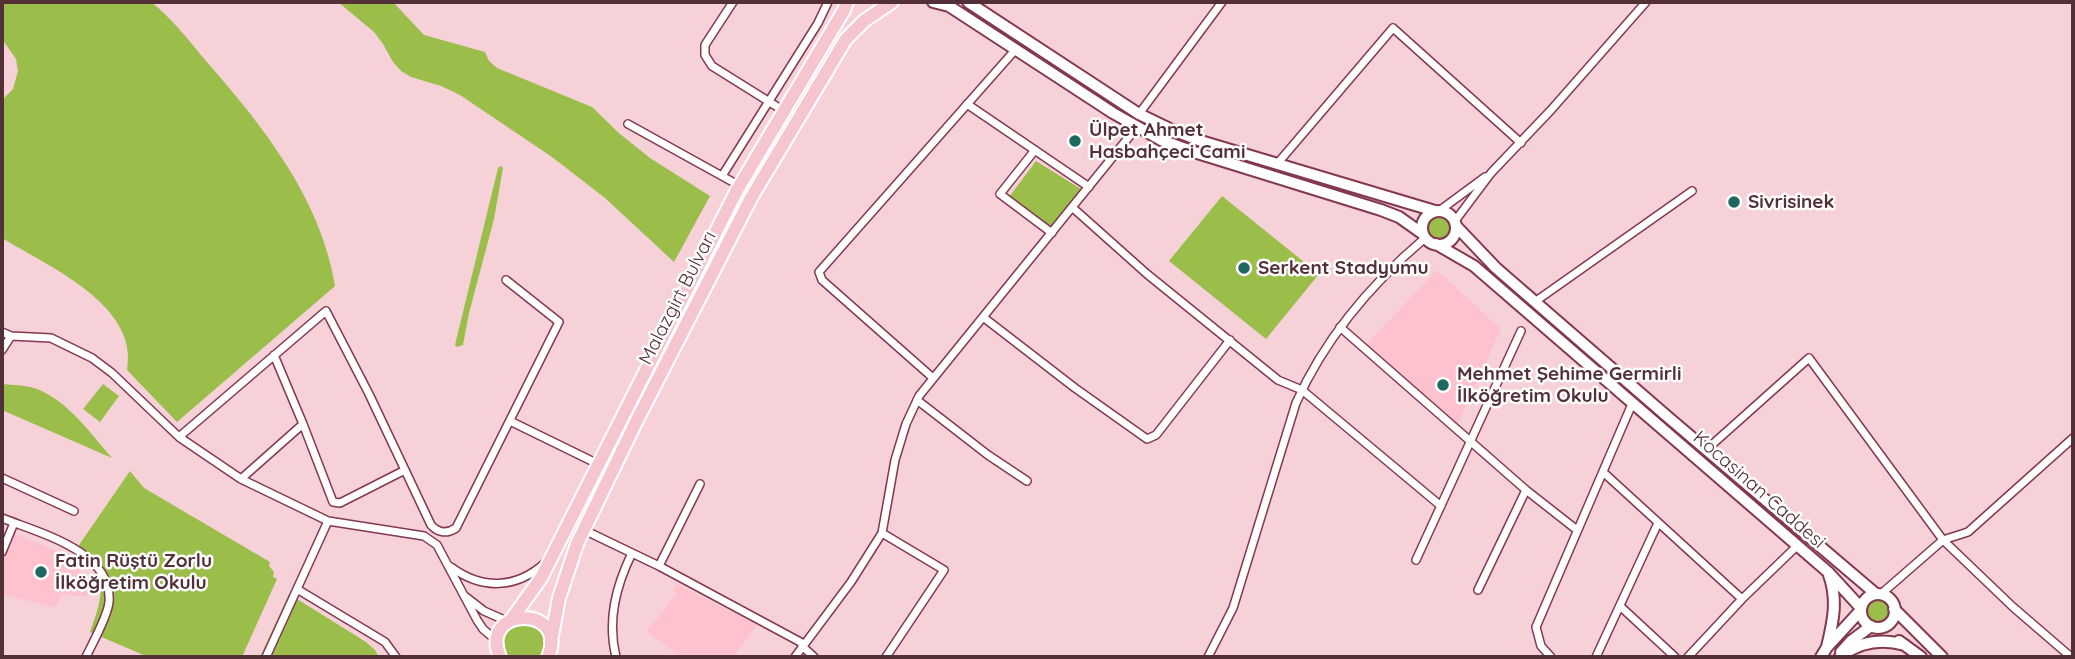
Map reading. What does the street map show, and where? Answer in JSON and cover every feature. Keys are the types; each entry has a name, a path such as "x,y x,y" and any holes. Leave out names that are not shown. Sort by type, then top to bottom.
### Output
{"highway":[{"name":"Malazgirt Bulvarı","path":"497,641 500,630 510,621 541,578 740,186 847,2"},
{"path":"881,2 893,2"},
{"name":"Malazgirt Bulvarı","path":"551,651 564,583 584,530 751,198 846,39 864,21 893,2"},
{"path":"510,621 522,617 537,620 548,631 551,651"},
{"path":"497,641 500,657"}],"main road":[{"path":"933,2 949,6 1161,140 1381,209 1399,217 1436,244 1445,243 1452,238 1455,223 1449,214 1187,136 1139,114 968,2"},
{"path":"1424,236 1423,221 1429,214 1437,211"},
{"name":"Kocasinan Caddesi","path":"1455,223 1484,257 1706,450 1879,594"},
{"name":"Kocasinan Caddesi","path":"1436,244 1474,266 1828,572 1861,609"},
{"path":"1827,647 1835,611 1828,572"},
{"path":"1821,657 1861,609 1865,600 1879,594 1888,598 1895,609 1942,657"},
{"path":"1861,609 1864,621 1921,657"},
{"path":"1839,657 1851,641 1873,627 1884,626 1891,621 1895,609"},
{"path":"1839,657 1871,642 1885,641 1905,645"}],"street":[{"path":"733,2 705,45 705,55 712,65 784,111"},
{"path":"722,176 822,16 828,2"},
{"path":"1139,114 1222,2"},
{"path":"1455,223 1491,173 1646,2"},
{"path":"1277,164 1393,28 1521,143"},
{"path":"933,378 822,280 819,274 1016,49"},
{"path":"967,104 1089,187"},
{"path":"628,124 740,186"},
{"path":"794,657 858,571 882,533 895,460 917,400 1137,127"},
{"path":"1035,150 1000,194 1052,233"},
{"path":"1437,211 1491,173"},
{"path":"1536,301 1692,191"},
{"path":"1073,208 1141,269 1278,380 1302,390 1441,506"},
{"path":"1208,657 1233,608 1302,390 1340,327 1374,285 1424,236"},
{"path":"179,436 326,311 429,521 440,531 450,531 456,528 559,322 506,280"},
{"path":"983,317 1147,439 1156,435 1230,340"},
{"path":"1340,327 1526,490 1577,530"},
{"path":"1416,560 1521,331"},
{"path":"2,332 11,336 51,338 92,358 112,373 179,436 241,479 328,521 424,536 437,545 483,629 497,641"},
{"path":"2,350 11,336"},
{"path":"274,355 335,503 340,503 405,470"},
{"path":"1706,450 1810,358 1943,540 2013,607 2071,657"},
{"path":"917,400 988,455 1027,481"},
{"path":"1551,657 1538,641 1536,627 1632,404"},
{"path":"510,421 598,464"},
{"path":"241,479 303,424"},
{"path":"1879,594 1943,540 1968,532 2073,438"},
{"path":"1603,472 1742,599"},
{"path":"2,478 74,511"},
{"path":"659,566 701,484"},
{"path":"1478,590 1526,490"},
{"path":"2,518 78,550 91,560 101,573 108,592 109,605 86,657"},
{"path":"266,657 328,521"},
{"path":"2,552 14,523"},
{"path":"1596,657 1658,523"},
{"path":"584,530 659,566 803,645 814,657"},
{"path":"432,541 440,531"},
{"path":"882,533 944,570 886,657"},
{"path":"1688,657 1742,599 1797,546"},
{"path":"447,564 475,580 487,584 502,584 528,575 543,565 555,552"},
{"path":"616,657 612,637 615,597 632,553"},
{"path":"297,589 385,642 396,657"},
{"path":"463,594 484,611 510,621"},
{"path":"1620,606 1675,657"}],"shaded area":[{"name":"Mehmet Şehime Germirli İlköğretim Okulu","path":"1437,270 1501,329 1457,425 1366,345"},
{"name":"Fatin Rüştü Zorlu İlköğretim Okulu","path":"4,530 71,556 84,578 89,597 62,594 56,608 2,594"},
{"path":"677,584 757,625 733,657 680,657 647,631 677,593 673,590"}],"green space":[{"path":"2,2 151,2 180,30 248,111 287,165 317,223 335,286 177,422 127,370 127,347 119,326 105,307 64,274 2,238 2,100 13,89 18,71 16,59 2,39"},
{"path":"338,2 393,2 424,35 485,52 489,61 497,68 592,107 650,158 710,196 674,262 605,198 552,157 460,95 401,71 374,32"},
{"path":"1036,161 1081,189 1051,227 1009,197"},
{"path":"498,168 503,168 494,219 463,345 457,347 455,345"},
{"name":"Serkent Stadyumu","path":"1222,196 1319,274 1266,339 1169,261"},
{"path":"1439,215 1448,219 1452,228 1448,237 1439,241 1430,237 1426,228 1430,219"},
{"path":"2,384 34,388 57,400 77,418 112,458 2,410"},
{"path":"103,384 119,396 100,422 83,409"},
{"path":"130,471 144,488 270,562 273,577 277,579 242,657 148,657 90,632 98,606 100,587 94,568 79,545"},
{"path":"289,594 366,642 379,657 260,657"},
{"path":"1878,599 1887,602 1890,611 1887,620 1878,623 1869,620 1866,611 1869,602"},
{"path":"530,623 544,638 545,647 541,657 507,657 503,643 506,632 510,628"}],"place":[{"name":"Ülpet Ahmet Hasbahçeci Cami","path":"1075,141"},
{"name":"Sivrisinek","path":"1734,202"},
{"name":"Serkent Stadyumu","path":"1244,268"},
{"name":"Mehmet Şehime Germirli İlköğretim Okulu","path":"1443,385"},
{"name":"Fatin Rüştü Zorlu İlköğretim Okulu","path":"41,572"}]}
